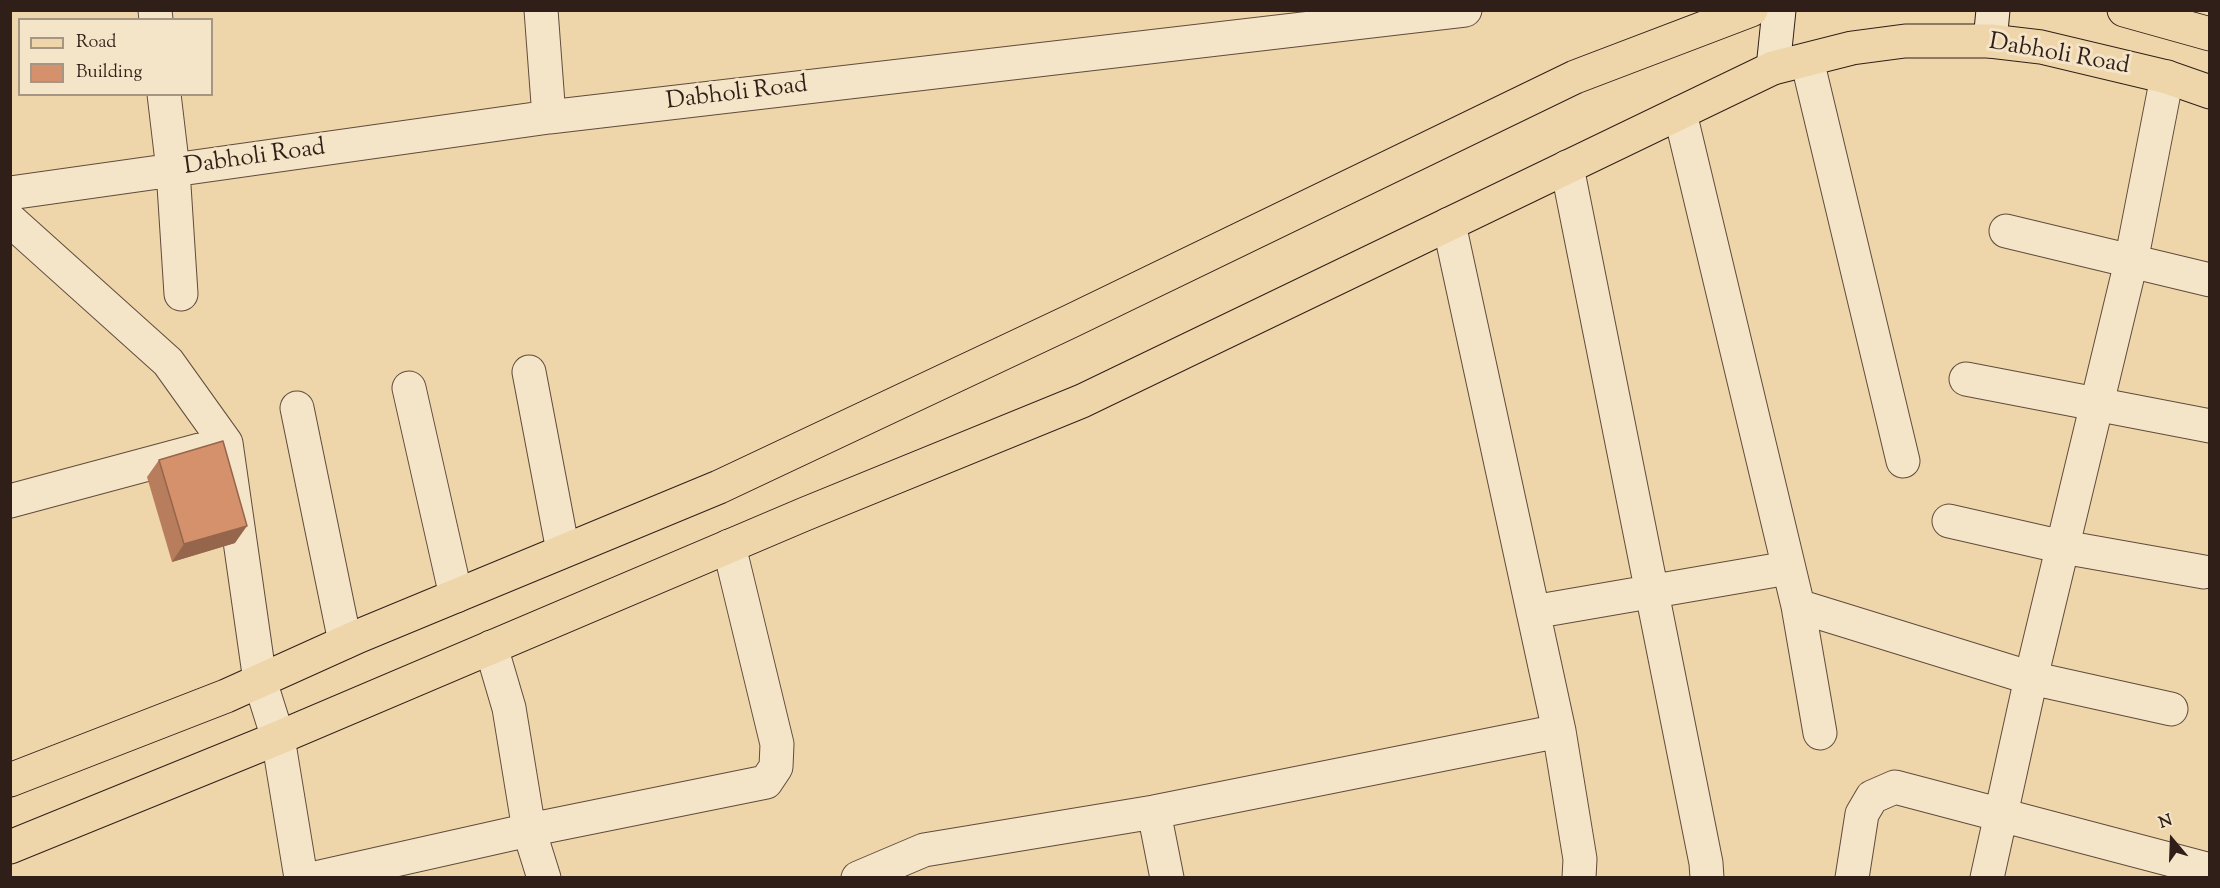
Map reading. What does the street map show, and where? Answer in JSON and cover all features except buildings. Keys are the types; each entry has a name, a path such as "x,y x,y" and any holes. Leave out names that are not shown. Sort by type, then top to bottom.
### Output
{"main road":[{"path":"10,780 226,696 345,642 719,487 1090,312 1575,77 1751,10"},
{"path":"2124,10 2210,34"},
{"name":"Dabholi Road","path":"10,847 278,738 729,546 1082,401 1773,68 1852,48 1992,26 2041,47 2167,77 2210,92"}],"street":[{"path":"541,10 549,117"},
{"name":"Dabholi Road","path":"10,193 549,117 1465,10"},
{"path":"1773,68 1779,10"},
{"path":"1807,60 1903,461"},
{"path":"1987,878 2031,678 2131,262 2167,77"},
{"path":"164,96 173,170 181,294"},
{"path":"1680,112 1798,606 1820,733"},
{"path":"1567,167 1707,878"},
{"path":"10,220 168,362 226,443 260,681 278,738 301,878"},
{"path":"1449,224 1559,731 1580,858 1580,878"},
{"path":"2007,231 2210,280"},
{"path":"529,372 563,551"},
{"path":"1966,379 2210,426"},
{"path":"409,388 456,596"},
{"path":"297,408 345,642"},
{"path":"10,501 226,443"},
{"path":"1949,521 2063,547 2204,573"},
{"path":"315,878 529,830 766,782 776,767 777,744 729,546"},
{"path":"1533,612 1788,568"},
{"path":"1798,606 2031,678 2171,709"},
{"path":"491,647 510,708 529,830 544,878"},
{"path":"858,878 924,850 1154,812 1559,731"},
{"path":"1852,878 1863,814 1872,797 1895,787 2210,870"},
{"path":"1154,812 1167,878"}]}
